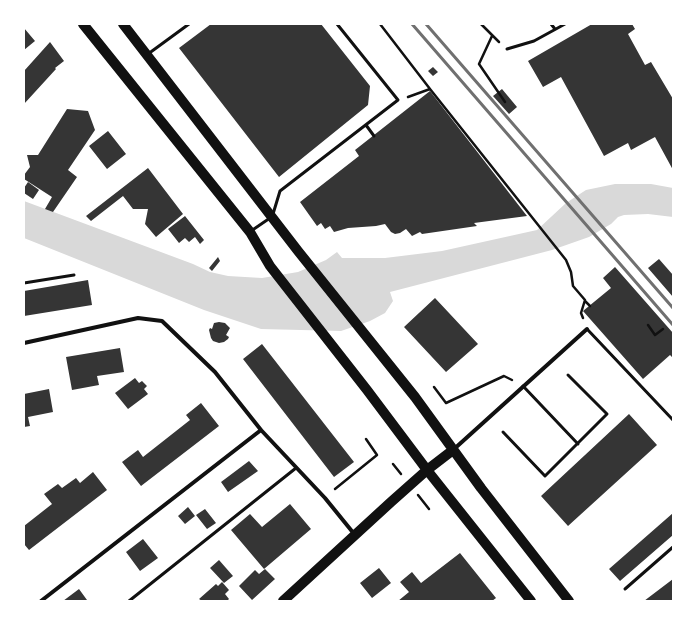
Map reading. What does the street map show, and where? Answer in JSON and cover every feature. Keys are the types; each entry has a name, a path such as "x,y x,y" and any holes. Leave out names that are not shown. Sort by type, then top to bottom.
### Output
{"main road":[{"path":"83,24 250,232 270,266 427,470 531,601"},
{"path":"123,24 298,251 414,397 569,601"},
{"path":"283,601 427,470 453,450"}],"street":[{"path":"24,343 138,318 162,321 215,372 261,430 325,498 355,535"},
{"path":"453,450 587,329"},
{"path":"41,601 261,430"}],"lane":[{"path":"147,54 189,24"},
{"path":"250,232 272,217 280,191 398,100 337,24"},
{"path":"551,24 555,30"},
{"path":"507,49 534,41 565,24"},
{"path":"366,125 374,136"},
{"path":"24,283 74,275"},
{"path":"587,329 673,420"},
{"path":"503,432 545,476 607,414 568,375"},
{"path":"523,386 578,444"},
{"path":"129,601 296,468"},
{"path":"625,589 673,547"}],"path":[{"path":"380,24 524,210 531,216 566,260 571,272 573,286 590,306"},
{"path":"481,24 507,49"},
{"path":"492,36 479,64 505,102"},
{"path":"398,100 430,89"},
{"path":"585,300 581,313 587,329"},
{"path":"648,325 655,335 662,329"},
{"path":"434,387 446,403 504,376"},
{"path":"335,489 377,455 366,439"}],"shaded area":[{"path":"615,184 651,184 673,188 673,217 648,214 624,215 618,217 611,224 589,237 552,250 390,292 393,301 385,313 370,321 341,331 261,329 204,310 24,238 24,201 193,264 210,272 228,276 262,278 298,272 326,260 337,252 342,258 385,258 442,251 537,230 566,203 586,190"}],"building":[{"path":"211,24 321,24 370,86 368,105 279,177 179,48"},
{"path":"592,24 632,24 635,29 628,34 645,65 651,62 673,99 673,170 655,137 631,150 628,143 604,156 561,77 543,87 528,61"},
{"path":"24,28 35,41 24,50"},
{"path":"50,42 64,61 55,68 56,69 24,104 24,71"},
{"path":"433,67 438,72 433,76 428,71"},
{"path":"502,89 517,107 509,114 493,96"},
{"path":"430,91 527,216 474,223 477,226 422,234 420,232 412,236 406,229 395,234 391,232 385,224 348,228 334,232 330,226 325,229 321,223 317,226 300,202 359,156 355,150"},
{"path":"67,109 88,111 95,130 68,170 77,177 53,212 45,209 52,197 24,179 24,175 30,167 27,155 38,155"},
{"path":"108,131 126,154 107,169 89,146"},
{"path":"148,168 183,214 156,237 145,224 148,209 133,209 123,196 91,221 86,216"},
{"path":"28,182 39,190 33,199 24,193 24,188"},
{"path":"185,216 204,240 200,244 195,237 189,242 185,238 179,243 168,229"},
{"path":"218,257 220,261 212,271 209,268"},
{"path":"659,259 673,275 673,297 648,268"},
{"path":"615,267 673,333 673,358 670,355 643,379 583,311 611,288 603,278"},
{"path":"88,280 92,305 24,316 24,291"},
{"path":"435,298 478,344 446,372 404,327"},
{"path":"214,323 225,323 230,328 226,335 229,337 228,339 219,343 213,341 209,330 210,328 212,329"},
{"path":"262,344 354,462 334,477 243,359"},
{"path":"120,348 124,372 97,376 99,385 72,390 66,357"},
{"path":"135,378 139,383 142,381 147,386 144,389 148,394 128,409 115,393"},
{"path":"49,389 53,412 28,417 30,426 24,427 24,394"},
{"path":"201,403 219,426 141,486 122,462 138,450 143,457 190,420 186,415"},
{"path":"629,414 657,445 568,526 541,496"},
{"path":"249,461 258,471 228,492 221,482"},
{"path":"93,472 107,490 29,550 24,544 24,526 52,504 44,494 58,484 62,488 76,478 80,483"},
{"path":"290,504 311,529 264,569 231,530 250,514 262,527"},
{"path":"188,507 195,516 185,524 178,516"},
{"path":"205,509 216,523 207,529 196,515"},
{"path":"673,513 673,535 620,581 609,569"},
{"path":"143,539 158,558 140,571 126,552"},
{"path":"460,553 496,598 492,601 398,601 409,592 400,582 412,572 421,583"},
{"path":"219,560 233,576 224,583 210,568"},
{"path":"379,568 391,583 372,598 360,583"},
{"path":"265,569 275,579 252,600 239,586 255,570 259,574"},
{"path":"673,579 673,601 644,601"},
{"path":"222,582 229,590 225,594 229,599 227,601 202,601 199,599 216,584 218,586"},
{"path":"79,589 87,600 63,601"}],"railway":[{"path":"412,24 673,325"},
{"path":"426,24 673,308"}]}
